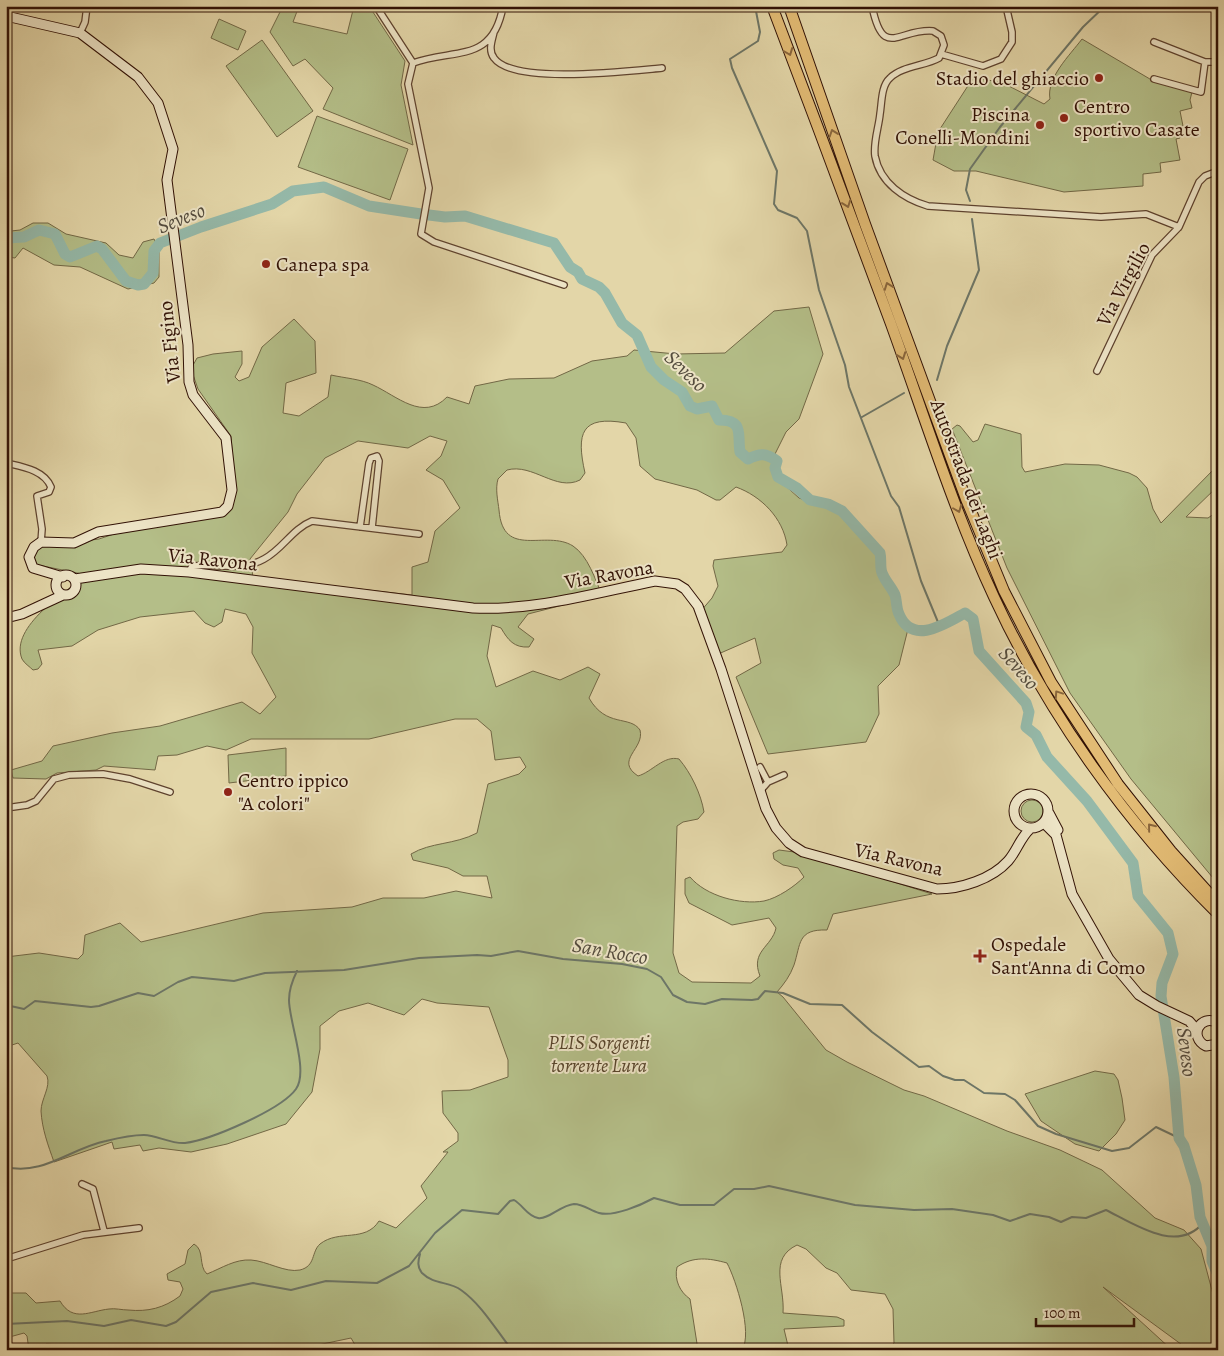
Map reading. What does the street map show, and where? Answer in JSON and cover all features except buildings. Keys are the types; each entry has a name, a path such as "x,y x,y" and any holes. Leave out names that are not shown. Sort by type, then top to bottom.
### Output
{"highway":[{"name":"Autostrada dei Laghi","path":"772,6 957,506 994,598 1041,688 1088,758 1142,831 1218,914"},
{"name":"Autostrada dei Laghi","path":"789,6 865,224 966,499 1004,591 1051,682 1118,784 1171,851 1218,903"}],"street":[{"path":"80,33 85,22 87,6"},
{"path":"376,6 413,63 408,84 429,188 421,234 434,242 564,285"},
{"path":"503,6 490,50 500,64 520,72 594,74 662,68"},
{"path":"872,6 876,28 880,33 891,38 933,31 943,40 944,50 935,60 896,73 884,87 875,155 884,176 900,193 913,201 928,206 1101,217 1146,214 1179,227"},
{"path":"941,54 983,66 1001,59 1012,42 1012,32 1006,6"},
{"name":"Via Figino","path":"6,16 80,33 138,77 158,103 173,149 168,180 171,222 188,345 189,382 193,395 226,438 232,490 228,506 222,512 98,532 74,543 41,542"},
{"path":"413,63 427,58 466,53 482,45 494,32"},
{"path":"1154,42 1205,62 1218,62"},
{"path":"1154,79 1201,92 1205,62"},
{"name":"Via Virgilio","path":"1097,371 1152,255 1179,227 1199,182 1218,171"},
{"path":"360,527 371,458 377,456 379,461 372,528"},
{"path":"6,462 36,471 49,482 51,487 49,492 37,496 42,529 41,542 31,552 29,561 37,570 63,577 76,583"},
{"path":"367,482 376,484"},
{"path":"189,572 192,566 199,565 224,567 252,564 281,547 303,524 312,521 420,534"},
{"name":"Via Ravona","path":"63,594 72,592 76,583 141,569 189,572 464,607 502,609 534,606 655,581 677,584 685,589 698,606 721,669 766,809 776,828 789,843 803,852 937,889 964,885 996,871 1008,861 1021,838 1030,829"},
{"path":"6,618 22,614 63,594 51,574"},
{"path":"41,604 63,577"},
{"path":"760,767 768,782"},
{"path":"6,808 27,805 36,801 54,779 69,775 103,774 130,779 170,792"},
{"path":"761,790 768,782 784,775"},
{"path":"1021,838 1019,824 1015,818 1015,807 1026,795 1042,797 1046,802 1049,813 1062,840 1076,893 1112,962"},
{"path":"1019,824 1030,829 1044,823 1049,813"},
{"path":"1044,823 1051,828 1058,841 1069,885 1076,903 1109,959 1139,995 1189,1021 1197,1030 1200,1042 1206,1046 1216,1046"},
{"path":"1177,1016 1204,1021 1212,1020 1218,1023"},
{"path":"1197,1030 1204,1021"},
{"path":"82,1184 93,1189 104,1231"},
{"path":"6,1259 83,1235 138,1228"}],"green space":[{"path":"283,6 299,6 293,22 347,34 354,6 369,6 405,61 401,85 413,145 323,109 333,88 305,59 293,66 270,32"},
{"path":"219,19 246,31 238,50 211,38"},
{"name":"Centro sportivo Casate","path":"1082,39 1155,82 1192,92 1190,100 1192,108 1180,111 1183,126 1178,127 1180,138 1176,139 1180,160 1160,163 1161,172 1143,174 1143,186 1064,192 976,171 954,171 933,160 938,132 973,78 1001,82 1044,104 1050,99 1050,91 1055,75"},
{"path":"262,40 313,111 277,137 226,66"},
{"path":"317,116 408,149 390,200 298,167"},
{"path":"33,223 48,223 66,234 106,243 119,255 133,258 143,242 154,239 159,249 159,277 154,283 128,289 80,267 54,265 23,248 15,258 8,257 6,226 11,231 20,230"},
{"name":"PLIS Sorgenti torrente Lura","path":"809,307 823,354 799,419 786,432 771,462 779,480 799,498 838,512 878,555 900,620 908,629 899,665 878,686 879,714 866,742 768,754 736,677 761,663 755,638 716,655 700,612 712,598 718,586 713,566 714,560 782,552 787,545 785,535 776,517 762,502 736,487 720,500 716,500 697,490 655,479 640,466 636,438 626,423 599,422 585,430 581,447 585,473 580,480 562,483 526,470 517,469 507,470 498,479 499,510 502,525 508,534 517,539 551,540 573,546 587,562 602,595 528,614 518,627 534,639 529,647 515,645 501,628 492,625 487,656 496,687 533,671 560,680 588,667 600,674 589,698 596,707 603,714 630,723 640,730 638,743 629,759 631,770 638,776 668,759 674,758 679,759 688,771 698,791 704,812 698,819 683,822 677,826 673,953 679,973 692,982 751,983 760,976 758,961 760,955 776,928 769,918 732,925 689,903 685,894 685,879 690,877 705,889 724,898 745,902 764,901 786,891 804,877 798,868 783,865 774,859 773,853 779,850 802,853 932,894 833,914 827,930 810,932 802,939 787,980 777,992 826,1050 904,1090 924,1096 1007,1131 1060,1150 1102,1170 1155,1218 1184,1230 1201,1249 1214,1298 1218,1302 1218,1350 1189,1350 1103,1287 1172,1350 888,1350 894,1343 893,1309 885,1294 851,1290 837,1273 826,1268 806,1249 797,1245 788,1251 780,1266 783,1313 837,1317 844,1320 844,1326 784,1329 789,1350 742,1350 746,1332 742,1306 731,1271 727,1263 701,1259 683,1263 677,1267 676,1272 683,1293 690,1299 698,1350 358,1350 351,1338 294,1350 63,1350 58,1345 46,1344 46,1350 29,1350 27,1336 24,1333 6,1338 6,1293 26,1293 36,1303 60,1301 65,1308 76,1314 111,1309 149,1310 168,1304 180,1296 183,1289 180,1282 168,1280 167,1274 185,1264 188,1250 194,1244 201,1254 204,1271 207,1274 234,1262 245,1260 257,1261 288,1270 300,1270 309,1265 317,1247 327,1240 367,1232 379,1221 396,1228 427,1198 421,1186 448,1152 443,1152 458,1141 458,1133 443,1113 442,1091 470,1090 508,1077 508,1060 489,1007 437,1003 422,999 404,1015 368,1003 339,1011 320,1026 320,1049 312,1092 286,1124 227,1144 191,1152 159,1148 143,1151 140,1145 114,1149 112,1142 54,1162 44,1131 41,1111 48,1084 47,1076 18,1043 6,1047 6,957 39,953 78,959 83,954 85,935 120,923 141,942 263,913 352,907 383,898 424,898 456,891 492,898 487,876 463,876 448,868 413,860 411,854 427,847 460,840 477,833 488,784 519,774 526,767 520,757 495,760 491,731 477,719 455,719 369,739 251,739 226,750 207,746 177,755 158,756 155,770 104,766 96,770 57,773 46,779 13,778 11,770 42,761 53,746 112,733 160,726 242,702 260,714 276,697 252,653 253,627 246,614 225,609 222,622 214,627 205,623 194,611 140,617 98,630 72,646 38,650 42,664 38,669 33,670 22,659 20,647 24,635 42,611 87,575 38,565 33,559 37,550 43,546 99,539 114,534 226,514 235,492 231,436 198,389 191,369 197,358 242,351 242,364 235,377 239,381 249,377 262,347 294,319 315,341 316,373 286,383 283,413 299,416 328,397 331,375 368,383 419,407 429,407 438,404 447,397 469,404 475,386 509,379 554,378 592,361 627,356 634,350 676,354 725,353 774,311","holes":["430,436 447,441 441,456 426,470 443,480 460,508 435,531 428,562 412,567 412,595 253,577 250,559 288,512 297,494 325,458 358,441 408,448"]},
{"path":"985,424 1021,434 1022,467 1025,472 1065,464 1099,465 1137,477 1147,488 1153,509 1161,523 1218,465 1218,486 1186,517 1208,518 1218,511 1218,884 1131,779 1070,693 1007,568 952,429 957,425 960,426 973,442 978,440"},
{"path":"286,748 286,776 229,783 228,755"},
{"path":"1032,800 1040,803 1043,811 1040,819 1032,822 1024,819 1021,811 1024,803"},
{"path":"1095,1071 1114,1074 1118,1080 1125,1120 1116,1134 1099,1151 1075,1144 1041,1121 1025,1094"}],"waterway":[{"path":"755,6 760,32 758,41 730,59 732,68 777,171 774,204 778,210 797,218 807,231 819,290 845,365 849,387 891,496 899,507 921,581 940,627"},
{"path":"970,201 966,190 970,169 1000,127 1083,27 1105,6"},
{"name":"Seveso","path":"6,238 24,237 39,230 55,234 65,254 70,257 97,246 102,249 126,281 138,285 144,284 153,273 154,251 160,243 201,227 272,204 293,191 324,187 369,206 421,214"},
{"name":"Seveso","path":"429,215 445,217 465,216 554,243 570,267 578,272 582,279 599,287 605,293 622,323 637,335 651,367 664,380 682,392 690,406 697,409 712,406 719,420 733,423 736,426 739,434 740,452 748,459 763,455 773,458 777,461 775,468 778,477 797,488 810,500 828,504 842,511 880,553 884,578 895,595 898,612 905,624 912,629 920,631 939,627 965,613 973,619 979,651 1026,703 1029,712 1026,727 1036,735 1047,757 1087,801 1133,863 1138,896 1168,933 1173,954 1162,983 1161,996 1174,1077 1179,1138 1184,1146 1196,1185 1200,1217 1212,1246 1212,1261 1218,1275"},
{"path":"937,380 947,346 979,270 972,219"},
{"path":"862,417 904,393"},
{"name":"San Rocco","path":"6,1005 24,1009 35,1001 91,1007 138,993 154,996 178,982 192,977 234,981 265,973 344,970 419,958 491,956 518,951 563,959 622,964 647,969 661,977 673,995 687,1002 705,1004 722,999 752,1000 758,999 765,991 783,993 810,1004 842,1005 872,1032 919,1067 929,1066 943,1076 955,1080 964,1080 984,1093 1005,1094 1015,1100 1038,1126 1056,1134 1112,1151 1129,1148 1156,1127 1179,1138"},
{"path":"6,1167 19,1169 45,1165 93,1144 130,1136 149,1135 179,1143 196,1141 244,1123 276,1106 296,1089 299,1081 299,1059 289,1000 291,985 297,971"},
{"path":"6,1324 67,1321 104,1326 131,1320 166,1326 176,1322 211,1292 253,1283 291,1290 326,1281 377,1283 409,1266 435,1233 462,1210 498,1214 510,1201 514,1200 534,1217 542,1218 574,1204 605,1214 627,1210 654,1198 680,1205 714,1205 734,1189 754,1189 769,1186 855,1205 914,1210 952,1209 993,1215 1010,1221 1030,1214 1049,1217 1061,1222 1072,1217 1086,1218 1106,1210 1142,1228 1168,1236 1181,1236 1193,1232 1203,1223"},
{"path":"420,1254 418,1264 422,1273 431,1279 452,1285 469,1296 512,1350"}],"place":[{"name":"Stadio del ghiaccio","path":"1099,78"},
{"name":"Centro sportivo Casate","path":"1064,118"},
{"name":"Piscina Conelli-Mondini","path":"1040,125"},
{"name":"Canepa spa","path":"266,264"},
{"name":"Centro ippico \"A colori\"","path":"228,792"},
{"name":"Ospedale Sant'Anna di Como","path":"980,956"}]}
